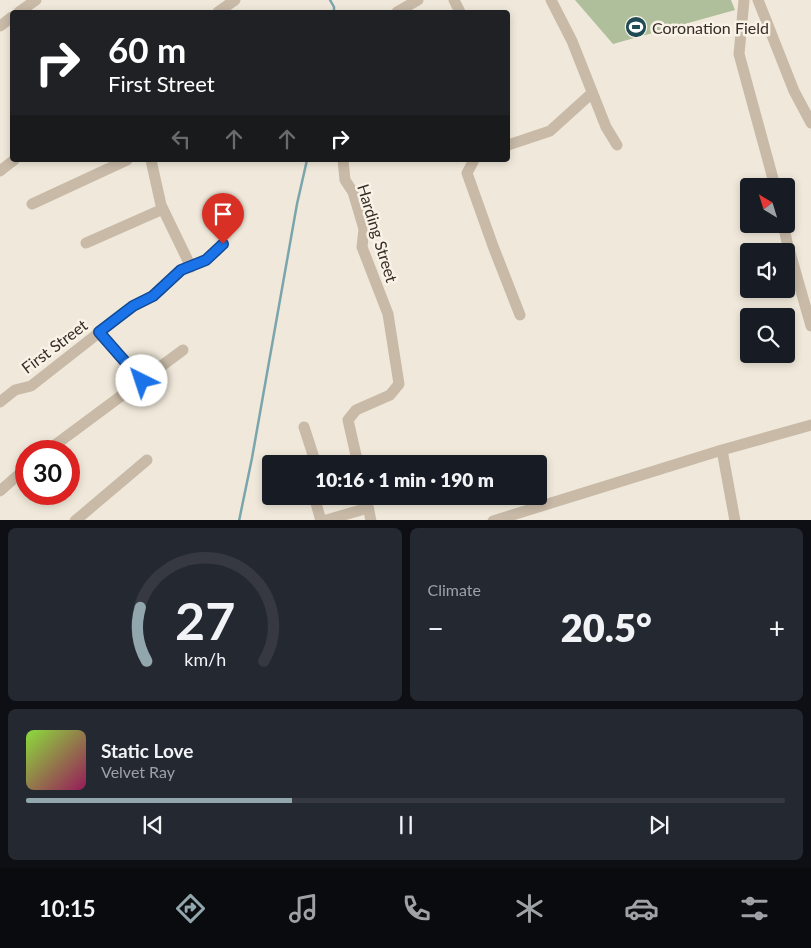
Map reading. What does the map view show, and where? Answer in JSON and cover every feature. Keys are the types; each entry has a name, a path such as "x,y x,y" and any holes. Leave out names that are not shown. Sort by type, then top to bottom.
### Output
{"street":[{"path":"22,10 36,0"},
{"path":"221,10 235,0"},
{"path":"400,10 418,0"},
{"path":"551,0 572,41 606,127 617,146"},
{"path":"744,0 739,54 773,178"},
{"path":"758,0 794,91 811,122"},
{"path":"510,144 550,131 592,93"},
{"path":"0,170 11,162"},
{"path":"32,204 123,162"},
{"path":"151,162 161,205 191,267"},
{"name":"Harding Street","path":"343,162 345,180 353,192 364,229 362,247 388,314 399,384 390,395 356,410 348,420 356,455"},
{"path":"473,162 467,173 520,315"},
{"path":"86,243 163,209"},
{"path":"785,233 811,326"},
{"name":"First Street","path":"0,402 15,390 30,386 133,306 153,296 181,270 206,260 223,244"},
{"path":"99,332 142,381"},
{"path":"62,440 183,350"},
{"path":"493,520 520,516 722,450 811,426"},
{"path":"304,427 313,455"},
{"path":"722,450 735,520"},
{"path":"75,520 147,460"},
{"path":"0,491 15,478"},
{"path":"317,505 322,520 360,505"},
{"path":"368,505 371,520"}],"green space":[{"name":"Coronation Field","path":"575,0 731,0 735,10 613,44"}],"waterway":[{"path":"330,0 334,10"},
{"path":"239,520 297,204 307,162"}],"place":[{"name":"Coronation Field","path":"636,27"}],"route":[{"path":"142,381 99,332 133,306 153,296 181,270 206,260 223,244"}]}
